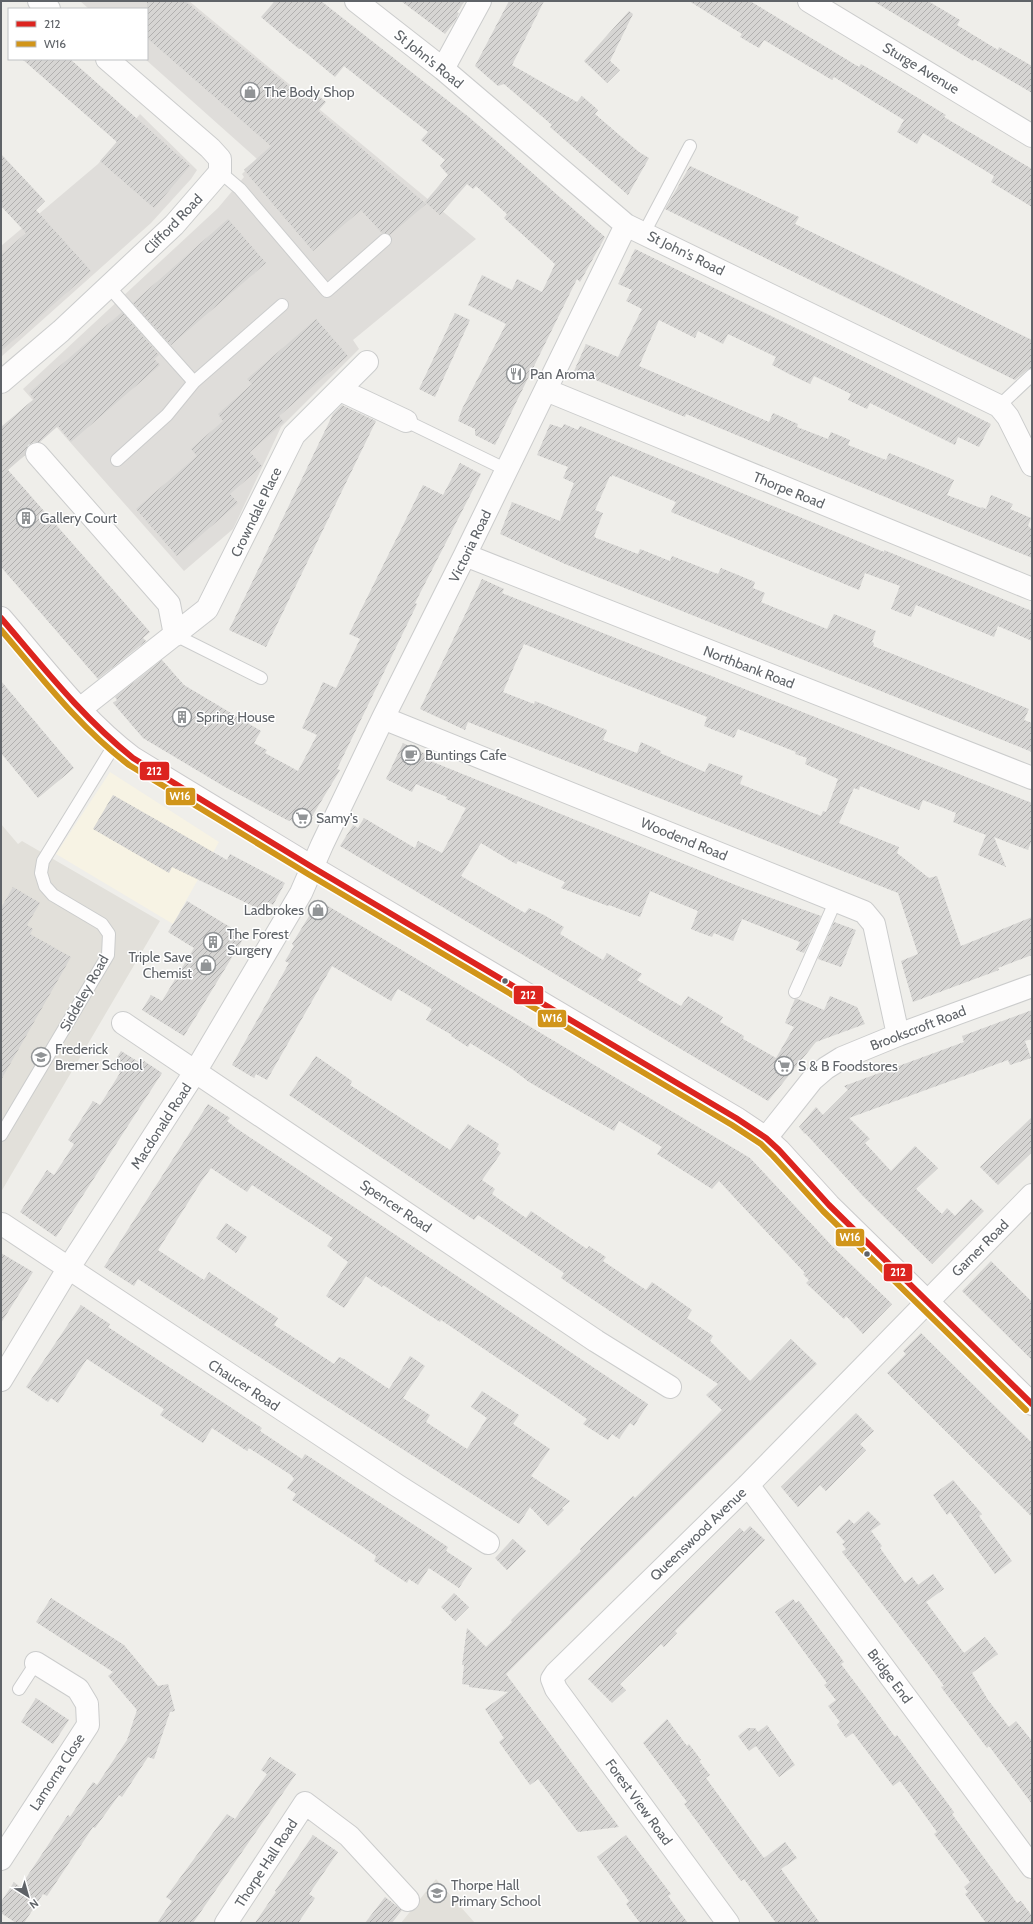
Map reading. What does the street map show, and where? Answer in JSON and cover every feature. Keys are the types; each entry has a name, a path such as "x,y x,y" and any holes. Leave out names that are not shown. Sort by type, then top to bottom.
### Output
{"street":[{"path":"39,1 48,8"},
{"name":"St John's Road","path":"356,1 443,69 635,229 999,406 1008,417 1032,465"},
{"path":"443,69 480,1"},
{"name":"Sturge Avenue","path":"809,1 1032,136"},
{"path":"108,60 210,148 220,159 220,172"},
{"name":"Clifford Road","path":"1,382 61,331 174,225 220,172"},
{"name":"Victoria Road","path":"312,867 383,718 546,390 635,229"},
{"name":"Crowndale Place","path":"80,709 104,688 207,609 294,435 367,362"},
{"path":"340,390 406,422"},
{"name":"Thorpe Road","path":"546,390 1032,589"},
{"path":"37,454 169,604 175,635"},
{"name":"Northbank Road","path":"465,555 1032,778"},
{"path":"1,618 80,709 115,744 133,758 312,867 730,1114 766,1138 829,1205 1032,1404"},
{"name":"Woodend Road","path":"383,718 864,912 874,924 898,1035"},
{"name":"Macdonald Road","path":"1,1380 68,1269 195,1072 300,893 312,867"},
{"name":"Brookscroft Road","path":"766,1138 812,1080 826,1068 842,1058 898,1035 1032,986"},
{"name":"Spencer Road","path":"123,1022 195,1072 596,1340 670,1387"},
{"name":"Garner Road","path":"927,1301 1032,1195"},
{"name":"Chaucer Road","path":"2,1224 398,1486 488,1543"},
{"name":"Queenswood Avenue","path":"552,1679 556,1673 748,1485 927,1301"},
{"name":"Bridge End","path":"748,1485 1032,1867"},
{"name":"Lamorna Close","path":"1,1859 88,1725 87,1704 78,1689 36,1663"},
{"name":"Forest View Road","path":"552,1679 556,1689 728,1923"},
{"name":"Thorpe Hall Road","path":"226,1923 305,1803 349,1836 408,1900"}],"lane":[{"path":"635,229 690,146"},
{"path":"220,172 240,189 327,291 385,240"},
{"path":"109,287 194,382"},
{"path":"117,460 167,415 194,382 282,305"},
{"path":"999,406 1032,375"},
{"path":"406,422 507,470"},
{"path":"175,635 261,678"},
{"name":"Siddeley Road","path":"1,1136 108,955 109,934 102,924 53,895 45,886 41,873 43,861 115,744"},
{"path":"795,992 836,900"},
{"name":"Lamorna Close","path":"19,1689 36,1663"}],"shaded area":[{"path":"80,1 189,1 476,239 353,340 359,349 281,427 233,529 184,571 23,389 218,208 244,177 242,174 257,159 146,60 148,60 148,8 88,8"},
{"path":"140,114 197,170 191,179 151,223 1,357 1,246 98,164"},
{"path":"110,772 219,842 173,924 56,854"},
{"name":"Frederick Bremer School","path":"1,824 18,844 22,841 160,921 1,1192"},
{"name":"Thorpe Hall Primary School","path":"436,1879 475,1923 401,1923"}],"building":[{"path":"147,1 185,1 304,99 312,91 326,102 318,111 426,204 390,235 387,233 382,233 361,210 313,251 244,170 271,146 148,39"},
{"path":"275,1 321,1 470,118 605,237 580,282 577,279 495,445 475,435 475,429 458,421 462,409 506,324 468,305 482,275 512,290 517,279 542,292 555,264 504,218 507,214 476,186 473,189 467,184 440,215 425,202 448,175 440,166 445,160 421,140 428,132 344,66 335,77 261,17"},
{"path":"401,1 465,1 457,12 459,13 455,21 445,34"},
{"path":"509,1 544,1 512,65 577,102 582,96 598,110 595,114 639,152 649,158 628,195 550,127 552,125 504,84 498,86 475,66"},
{"path":"689,1 750,1 859,67 861,64 895,84 946,115 944,117 1032,169 1032,207 991,182 994,176 923,133 917,144 897,132 904,120 834,77 832,80 764,40 759,48 740,37 742,34"},
{"path":"873,1 928,1 960,20 957,25 998,50 999,47 1032,66 1032,93 974,59 973,61"},
{"path":"629,11 633,14 610,61 620,70 607,83 584,61"},
{"path":"23,60 71,60 190,166 154,208 100,161 117,142"},
{"path":"1,154 45,201 36,210 91,271 1,351 1,255 26,233 1,206"},
{"path":"690,166 799,217 795,224 1032,340 1032,368 1027,370 1015,380 665,209"},
{"path":"228,219 266,263 171,345 133,303"},
{"path":"635,249 991,424 979,447 958,437 955,445 870,403 867,409 848,400 851,394 814,376 810,384 789,374 772,365 776,357 728,334 723,344 698,331 695,338 659,320 639,366 769,422 773,413 798,424 797,427 828,439 831,432 850,440 848,445 886,460 889,453 904,459 954,480 947,495 981,508 986,509 991,495 1013,504 1010,509 1031,518 1028,526 1032,529 1032,558 686,414 685,417 574,371 586,344 618,357 642,309 626,301 632,290 618,284"},
{"name":"Gallery Court","path":"122,312 159,355 154,359 160,365 71,442 58,426 40,442 34,442 28,445 25,455 8,470 150,632 143,638 146,641 98,679 1,567 1,427 34,399 29,393"},
{"path":"455,313 470,320 435,397 419,389"},
{"path":"316,319 348,356 279,416 284,422 250,452 262,466 230,494 238,503 177,556 136,509 197,456 191,449 223,421 218,414 252,384 247,379"},
{"path":"342,405 376,421 266,647 229,630 333,414"},
{"path":"550,424 562,428 564,424 578,430 580,426 884,552 884,550 1032,611 1032,641 998,626 994,637 916,605 911,617 891,609 900,586 865,573 859,590 671,512 676,502 612,475 612,477 610,476 595,510 603,513 594,536 596,538 638,554 640,549 670,561 672,556 718,574 721,568 755,582 753,588 765,593 761,602 827,629 834,614 876,631 872,642 874,643 873,646 1029,709 1024,720 1032,723 1032,752 565,564 500,534 512,502 560,521 574,483 563,478 568,467 537,455"},
{"path":"460,463 481,474 415,603 417,604 337,769 340,770 305,828 225,787 143,738 113,703 117,700 115,697 162,660 184,685 261,731 254,743 267,750 265,753 298,771 317,735 302,728 323,682 336,688 360,639 349,634 423,485 443,495"},
{"path":"482,579 504,589 502,593 1032,803 1032,839 1028,850 994,837 1006,867 978,855 986,835 953,822 956,813 923,800 919,810 860,786 859,790 854,788 839,823 899,847 897,853 929,878 937,876 961,946 1032,917 1032,955 998,968 999,970 913,1002 901,961 918,954 898,893 468,722 465,730 420,709","holes":["524,644 707,717 704,726 734,738 738,729 796,752 795,754 807,758 805,764 838,779 826,812 823,811 821,816 740,784 743,776 709,763 705,772 660,753 661,751 641,742 637,753 603,740 607,730 535,701 534,704 503,692"]},
{"path":"1,681 74,768 38,798 1,753"},
{"path":"403,743 430,756 428,760 738,886 821,916 804,953 796,950 800,942 742,919 733,941 714,933 712,937 691,929 698,911 650,891 640,917 561,888 565,882 518,861 516,864 481,843 461,876 525,913 529,908 544,915 564,927 560,934 603,960 607,953 642,974 637,980 681,1006 688,996 723,1017 720,1022 744,1036 743,1039 776,1058 794,1027 785,1023 795,999 824,1010 830,996 857,1007 865,1024 816,1042 768,1101 340,846 353,825 358,828 364,818 415,848 418,841 442,853 466,808 446,799 447,797 416,784 412,792 386,779"},
{"path":"113,795 227,860 230,854 285,883 273,905 268,902 263,911 172,867 169,873 93,829"},
{"path":"13,887 40,903 27,925 33,929 30,934 71,957 1,1080 1,908"},
{"path":"187,901 245,936 184,1036 142,1010 151,995 162,1001 194,948 168,932"},
{"path":"317,903 323,903 750,1158 833,1247 892,1304 863,1334 846,1316 844,1319 806,1283 809,1280 803,1274 805,1273 719,1181 712,1189 657,1154 662,1147 619,1121 614,1131 529,1082 512,1069 470,1043 468,1047 451,1036 452,1035 426,1020 432,1009 398,989 391,1001 332,966 267,1080 256,1074 254,1078 232,1065 289,963 285,961 294,946 292,944"},
{"path":"834,922 856,930 841,967 818,959"},
{"path":"1032,1010 1032,1039 1025,1041 1031,1058 1010,1065 1008,1060 849,1118 870,1139 865,1143 891,1171 915,1146 938,1168 916,1189 942,1214 947,1208 955,1216 971,1199 984,1211 932,1264 863,1196 805,1133 803,1134 804,1133 799,1127 816,1107 823,1115 848,1090 844,1086 964,1042 962,1036"},
{"path":"121,1051 142,1064 144,1061 162,1073 56,1237 20,1212 47,1170 54,1175 64,1160 74,1144 68,1140 93,1101 100,1105 120,1073 112,1065"},
{"path":"316,1056 352,1081 350,1085 450,1150 468,1124 499,1144 496,1149 501,1153 482,1180 495,1189 492,1194 526,1218 531,1211 587,1249 589,1246 606,1257 603,1261 646,1290 652,1282 692,1310 687,1318 713,1336 710,1341 750,1381 791,1339 817,1364 506,1674 619,1827 578,1832 538,1779 530,1785 499,1742 504,1738 485,1709 508,1692 469,1687 469,1685 462,1684 464,1665 462,1665 467,1628 486,1647 512,1622 511,1620 581,1551 580,1549 633,1496 635,1498 722,1410 706,1395 718,1384 561,1278 564,1273 478,1215 474,1220 289,1095"},
{"path":"208,1104 230,1118 227,1121 236,1128 648,1404 634,1426 630,1423 619,1439 612,1434 608,1440 583,1424 587,1419 563,1402 441,1320 440,1322 383,1285 382,1287 366,1276 344,1308 326,1296 348,1262 327,1246 333,1238 252,1185 247,1192 211,1168 158,1250 204,1280 209,1272 278,1318 274,1325 334,1364 339,1357 344,1359 389,1389 410,1356 425,1366 403,1398 430,1415 426,1422 467,1449 487,1418 471,1407 482,1391 519,1415 513,1424 550,1449 531,1476 570,1501 562,1508 564,1510 548,1526 530,1507 519,1524 138,1279 134,1286 104,1267"},
{"path":"1032,1117 1032,1152 998,1185 980,1167"},
{"path":"226,1223 247,1237 236,1253 216,1238"},
{"path":"1,1253 33,1272 1,1323"},
{"path":"991,1261 1032,1302 1032,1360 962,1291"},
{"path":"81,1305 110,1324 108,1327 262,1428 260,1431 302,1459 305,1454 448,1547 446,1551 472,1568 459,1588 429,1568 418,1585 409,1579 407,1583 374,1561 376,1556 292,1500 296,1494 287,1488 294,1479 291,1475 249,1448 247,1451 212,1428 203,1443 160,1415 164,1409 87,1359 58,1403 51,1398 48,1402 26,1387"},
{"path":"921,1333 1032,1443 1032,1517 887,1373 906,1354 903,1351"},
{"path":"856,1413 874,1431 860,1444 866,1450 826,1491 820,1485 798,1507 781,1487"},
{"path":"953,1480 982,1514 979,1516 1012,1561 995,1574 950,1512 947,1515 933,1495"},
{"path":"868,1511 881,1524 871,1531 882,1546 880,1548 905,1583 912,1577 918,1585 933,1574 944,1589 926,1602 964,1653 985,1637 998,1654 972,1673 988,1700 1009,1727 1016,1721 1032,1741 1032,1804 989,1746 987,1748 941,1687 944,1686 842,1552 846,1549 842,1544 845,1542 836,1532 849,1519 854,1524"},
{"path":"750,1526 765,1540 675,1631 677,1633 664,1647 661,1644 620,1684 626,1690 612,1703 588,1679 740,1528 744,1532"},
{"path":"513,1539 526,1551 507,1570 495,1558"},
{"path":"454,1593 469,1607 455,1621 441,1607"},
{"path":"51,1598 124,1645 158,1686 168,1684 175,1711 170,1712 154,1759 148,1757 122,1797 119,1795 95,1828 93,1827 47,1896 43,1894 24,1923 16,1923 1,1913 1,1902 14,1882 20,1887 68,1815 70,1817 93,1782 97,1785 127,1740 137,1710 108,1676 113,1672 36,1622"},
{"path":"793,1599 796,1603 799,1601 844,1662 841,1664 895,1737 897,1735 954,1812 952,1814 1017,1903 1021,1901 1032,1916 1032,1923 986,1923 965,1894 968,1892 964,1887 970,1882 934,1834 937,1832 900,1781 893,1786 853,1733 846,1738 837,1725 840,1722 828,1706 836,1700 824,1685 827,1683 775,1612"},
{"path":"36,1698 69,1720 53,1744 21,1722"},
{"path":"667,1719 687,1746 689,1744 701,1760 699,1761 710,1775 706,1778 764,1858 785,1842 797,1858 781,1869 820,1923 776,1923 744,1879 741,1881 684,1804 687,1802 643,1743"},
{"path":"767,1725 795,1765 779,1777 756,1746 749,1751 738,1736 748,1728 755,1728 758,1732"},
{"path":"270,1757 296,1774 193,1923 157,1923 172,1901 166,1897 227,1814 235,1819 267,1774 261,1770"},
{"path":"313,1835 338,1852 309,1894 315,1898 298,1923 255,1923 276,1892 275,1891"},
{"path":"626,1835 671,1894 668,1896 688,1923 640,1923 626,1904 629,1901 597,1857"},
{"path":"385,1897 402,1910 392,1923 365,1923"}],"transit line":[{"name":"212","path":"1,618 80,709 133,758 312,867 736,1118 766,1138 779,1150 829,1205 1032,1404"},
{"name":"W16","path":"1,630 77,718 129,765 308,874 732,1125 761,1144 823,1211 1026,1410"}],"place":[{"name":"The Body Shop","path":"250,92"},
{"name":"Pan Aroma","path":"516,374"},
{"name":"Gallery Court","path":"26,518"},
{"name":"Spring House","path":"182,717"},
{"name":"Buntings Cafe","path":"411,755"},
{"name":"Samy's","path":"302,818"},
{"name":"Ladbrokes","path":"318,910"},
{"name":"The Forest Surgery","path":"213,942"},
{"name":"Triple Save Chemist","path":"206,965"},
{"name":"Frederick Bremer School","path":"41,1057"},
{"name":"S & B Foodstores","path":"784,1066"},
{"name":"Thorpe Hall Primary School","path":"437,1893"}]}
